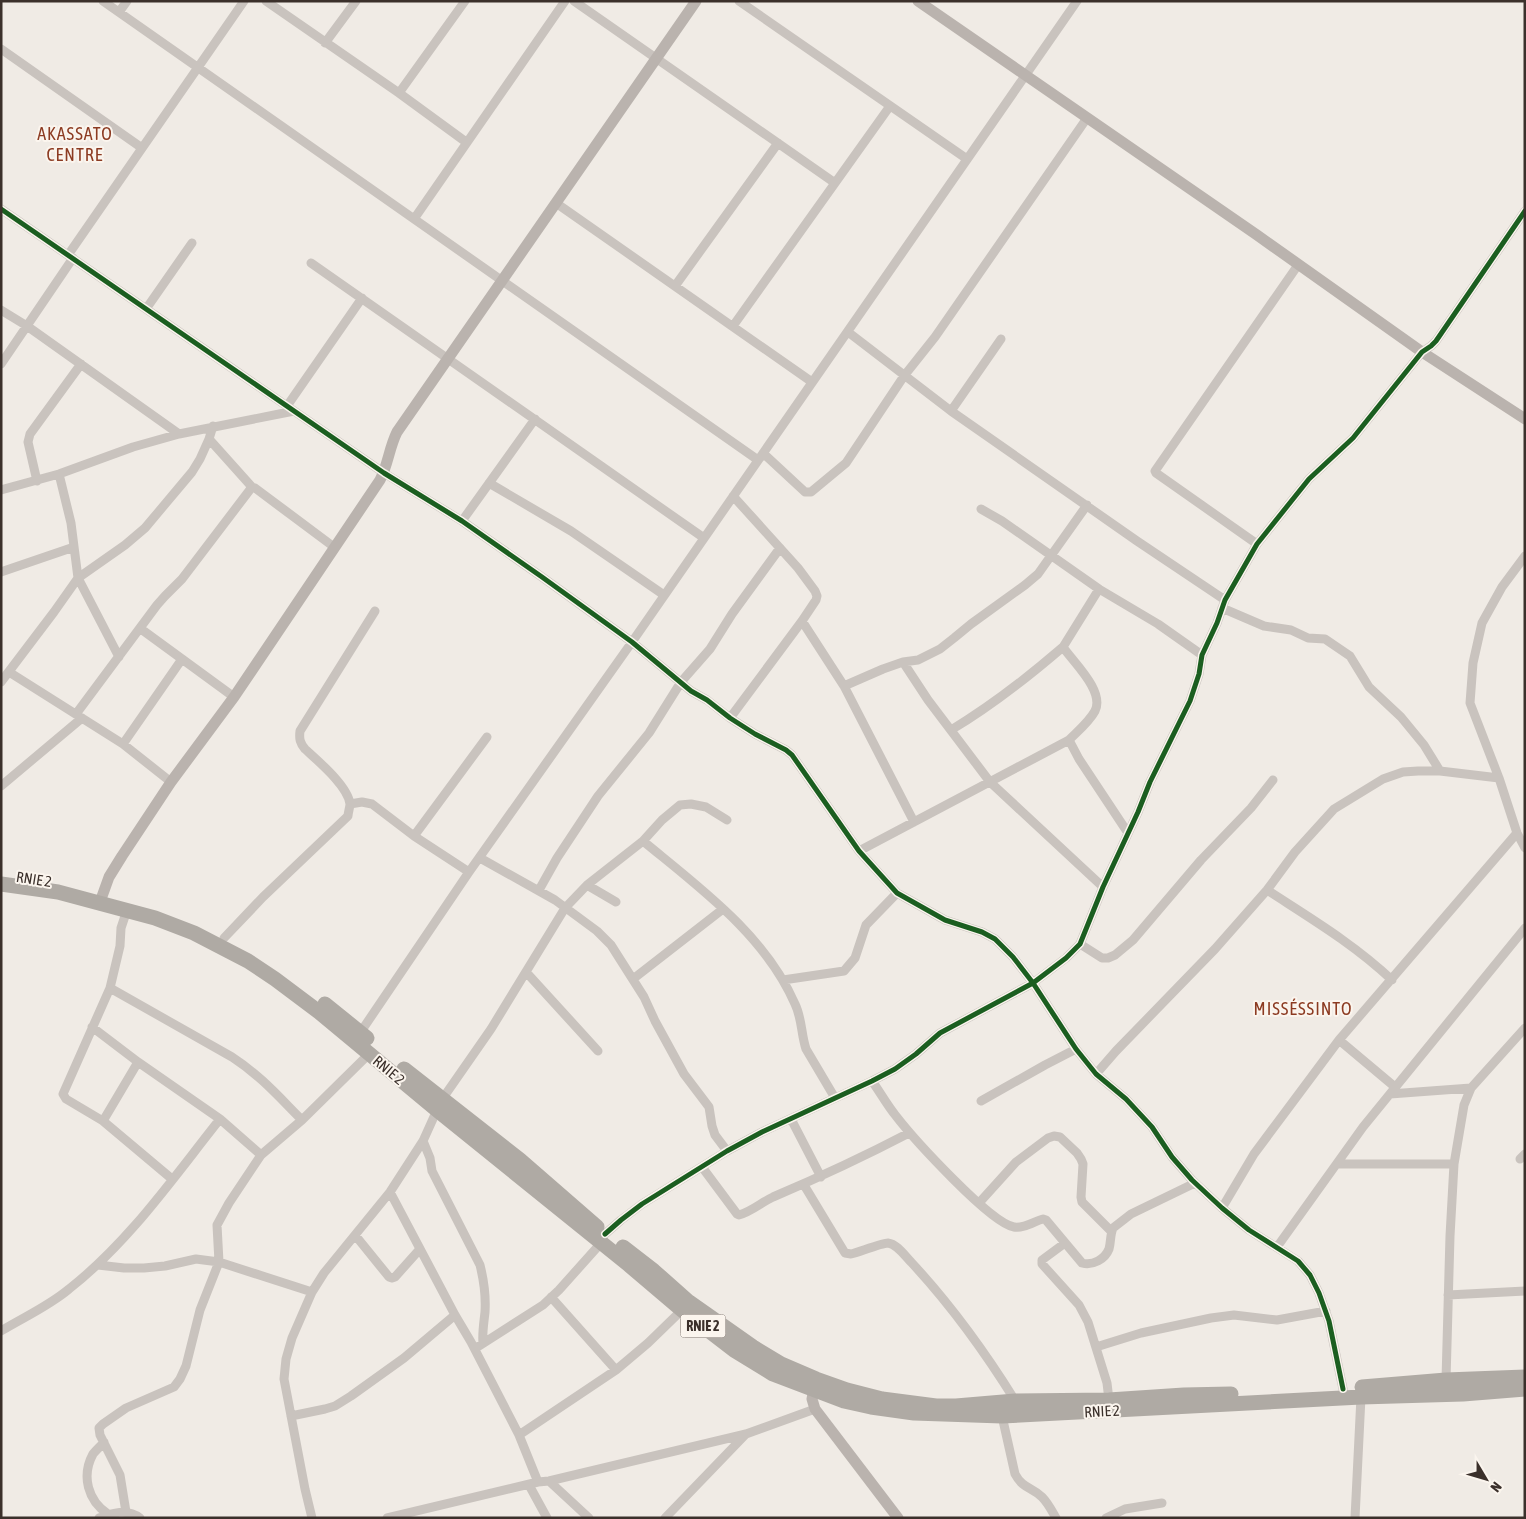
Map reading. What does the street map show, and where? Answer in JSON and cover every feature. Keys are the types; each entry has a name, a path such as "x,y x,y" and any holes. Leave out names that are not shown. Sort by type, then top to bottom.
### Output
{"highway":[{"name":"RNIE 2","path":"1,874 46,880 166,914 224,938 276,968 329,1007 440,1104"},
{"name":"RNIE 2","path":"1,884 102,897 127,910 155,918 194,933 248,961 275,978 370,1053 526,1165 629,1265 682,1310 734,1350 773,1374 882,1399 936,1406 1108,1400 1184,1395 1253,1394 1343,1389 1446,1380 1525,1377"},
{"name":"RNIE 2","path":"603,1239 654,1271 689,1302 753,1347 814,1384 844,1401 886,1410 927,1414 1002,1416 1361,1397 1463,1394 1525,1389"}],"street":[{"path":"104,1 502,281 761,456 805,492 811,492 846,463 904,376 935,337 1087,118"},
{"path":"119,12 127,1"},
{"path":"1,364 142,148 244,1"},
{"path":"266,1 466,142"},
{"path":"325,43 356,1"},
{"path":"399,93 465,1"},
{"path":"414,219 565,1"},
{"path":"574,1 835,183"},
{"path":"102,897 115,866 171,782 234,697 384,473 397,432 696,1"},
{"path":"739,1 967,159"},
{"path":"918,1 1257,235 1422,352 1525,419"},
{"path":"360,1033 469,872 632,642 1077,1"},
{"path":"1,48 142,148"},
{"path":"732,326 890,106"},
{"path":"675,286 778,143"},
{"path":"556,203 812,382"},
{"path":"1,209 384,473 462,521 632,642 681,682 730,718 792,755 859,851 897,892 945,920 982,932 995,939 1014,957 1033,983 1076,1050 1096,1074 1126,1100 1152,1127 1172,1157 1195,1182 1249,1230 1298,1261 1310,1275 1326,1311 1343,1389"},
{"path":"475,1349 529,1315 551,1297 621,1220 642,1204 727,1151 895,1069 940,1033 1033,983 1066,958 1080,944 1150,782 1190,701 1199,674 1202,655 1224,604 1257,544 1309,478 1353,438 1422,352 1436,340 1525,211"},
{"path":"146,309 192,242"},
{"path":"311,263 704,538"},
{"path":"1257,544 1156,473 1155,470 1298,265"},
{"path":"1,490 59,474 133,447 179,434 290,408 362,298"},
{"path":"1,310 27,326 179,434"},
{"path":"848,332 951,411 1087,504 1224,604 1264,626 1291,630 1308,638 1325,639 1350,656 1369,687 1407,724 1424,745 1440,772"},
{"path":"951,411 1001,339"},
{"path":"37,481 28,442 30,434 81,364"},
{"path":"462,521 535,419"},
{"path":"1,682 78,578 146,528 192,472 210,439 213,426"},
{"path":"210,439 252,487 334,547"},
{"path":"59,474 72,523 78,578 119,657"},
{"path":"489,483 571,531 664,595"},
{"path":"1,786 79,716 119,657 165,596 182,579 252,487"},
{"path":"730,718 802,622 817,596 798,568 733,496"},
{"path":"844,686 903,662 918,660 940,649 1038,574 1087,504"},
{"path":"981,509 1002,521 1099,589 1158,624 1202,655"},
{"path":"1,572 74,547"},
{"path":"540,890 586,813 649,733 681,682 710,649 732,614 780,548"},
{"path":"1525,556 1502,586 1482,623 1473,664 1470,703 1499,778 1517,833 1525,848"},
{"path":"951,730 977,715 1008,693 1063,647 1099,589"},
{"path":"224,938 348,816 350,804 337,780 304,749 299,737 300,731 375,612"},
{"path":"802,622 844,686 914,822"},
{"path":"141,629 234,697"},
{"path":"859,851 1069,740 1090,718 1097,707 1098,700 1088,678 1063,647"},
{"path":"123,744 182,659"},
{"path":"903,662 990,782 1104,887"},
{"path":"9,672 123,744 171,782"},
{"path":"414,836 487,737"},
{"path":"1069,740 1079,759 1128,832"},
{"path":"1096,1074 1116,1050 1201,964 1266,890 1295,852 1334,809 1383,779 1403,772 1440,772 1499,778"},
{"path":"1080,944 1102,958 1108,958 1115,955 1133,940 1201,860 1251,808 1273,780"},
{"path":"350,804 362,802 372,804 414,836 469,872"},
{"path":"312,1518 284,1379 286,1359 292,1338 312,1292 324,1273 390,1192 423,1141 440,1104 491,1029 565,908 587,885 643,841 662,820 680,805 691,804 706,807 728,820"},
{"path":"1222,1208 1254,1154 1340,1040 1517,833"},
{"path":"643,841 702,890 760,946 783,980 798,1013 806,1049 835,1098"},
{"path":"480,858 540,890 597,932 611,945 633,979 684,1074 709,1107 715,1135 727,1151"},
{"path":"587,885 616,902"},
{"path":"1266,890 1323,926 1371,960 1392,980"},
{"path":"783,980 844,971 855,958 866,925 897,892"},
{"path":"633,979 723,909"},
{"path":"127,910 121,928 120,946 110,988 63,1094 66,1099 103,1121 172,1178"},
{"path":"1277,1247 1363,1127 1525,928"},
{"path":"526,972 598,1051"},
{"path":"110,988 249,1068 263,1079 302,1120"},
{"path":"92,1027 138,1062 220,1119 261,1155"},
{"path":"1446,1380 1454,1164 1464,1105 1471,1088 1525,1028"},
{"path":"1340,1040 1393,1091 1471,1088"},
{"path":"981,1101 1045,1064 1076,1050"},
{"path":"126,1512 120,1475 100,1435 100,1428 126,1408 174,1387 180,1379 186,1366 200,1310 219,1262 217,1226 229,1203 261,1155 302,1120 370,1053"},
{"path":"103,1121 138,1062"},
{"path":"872,1081 909,1133 979,1203 992,1214 1014,1227 1043,1219 1046,1220 1082,1263 1087,1265 1094,1264 1108,1252 1111,1231 1131,1214 1195,1182"},
{"path":"1,1331 57,1298 98,1265 144,1216 220,1119"},
{"path":"790,1119 821,1177"},
{"path":"702,1167 739,1215 909,1133"},
{"path":"979,1203 1024,1156 1048,1138 1060,1137 1081,1158 1082,1202 1111,1231"},
{"path":"423,1141 430,1158 432,1172 480,1265 486,1296 482,1332 484,1343"},
{"path":"1337,1164 1454,1164"},
{"path":"804,1185 842,1250 846,1253 851,1254 888,1243 895,1245 958,1316 985,1353 1023,1415"},
{"path":"390,1192 519,1434 546,1518"},
{"path":"355,1235 389,1277 392,1278 420,1249"},
{"path":"1065,1243 1042,1260 1042,1264 1079,1305 1088,1322 1107,1383 1108,1400"},
{"path":"98,1265 134,1268 165,1266 196,1259 219,1262 312,1292"},
{"path":"1448,1295 1525,1292"},
{"path":"551,1297 616,1370"},
{"path":"519,1434 616,1370 648,1343 682,1310"},
{"path":"1096,1347 1133,1335 1211,1318 1234,1315 1277,1320 1326,1311"},
{"path":"291,1416 335,1406 398,1362 455,1315"},
{"path":"814,1384 812,1399 815,1409 898,1518"},
{"path":"1355,1518 1361,1397"},
{"path":"388,1518 746,1434 815,1409"},
{"path":"1002,1416 1015,1474 1026,1487 1042,1496 1056,1518"},
{"path":"668,1517 746,1434"},
{"path":"104,1442 93,1454 86,1475 90,1496 99,1508 108,1514"},
{"path":"550,1481 589,1518"},
{"path":"1106,1518 1125,1509 1162,1503"},
{"path":"99,1518 108,1514 126,1512 140,1518"}],"cycle path":[{"path":"1,209 384,473 462,521 632,642 691,691 755,734 792,755 859,851 897,893 945,920 982,932 995,939 1013,957 1033,983 1076,1049 1096,1074 1126,1099 1152,1127 1172,1157 1192,1180 1249,1230 1298,1261 1310,1275 1329,1321 1343,1389"},
{"path":"605,1234 642,1204 727,1151 762,1132 895,1069 940,1033 1033,983 1066,958 1080,944 1150,782 1190,701 1199,674 1202,655 1225,600 1257,544 1309,479 1353,438 1422,352 1436,341 1525,211"}],"district":[{"name":"AKASSATO CENTRE","path":"75,143"},
{"name":"MISSÉSSINTO","path":"1303,1008"}]}
